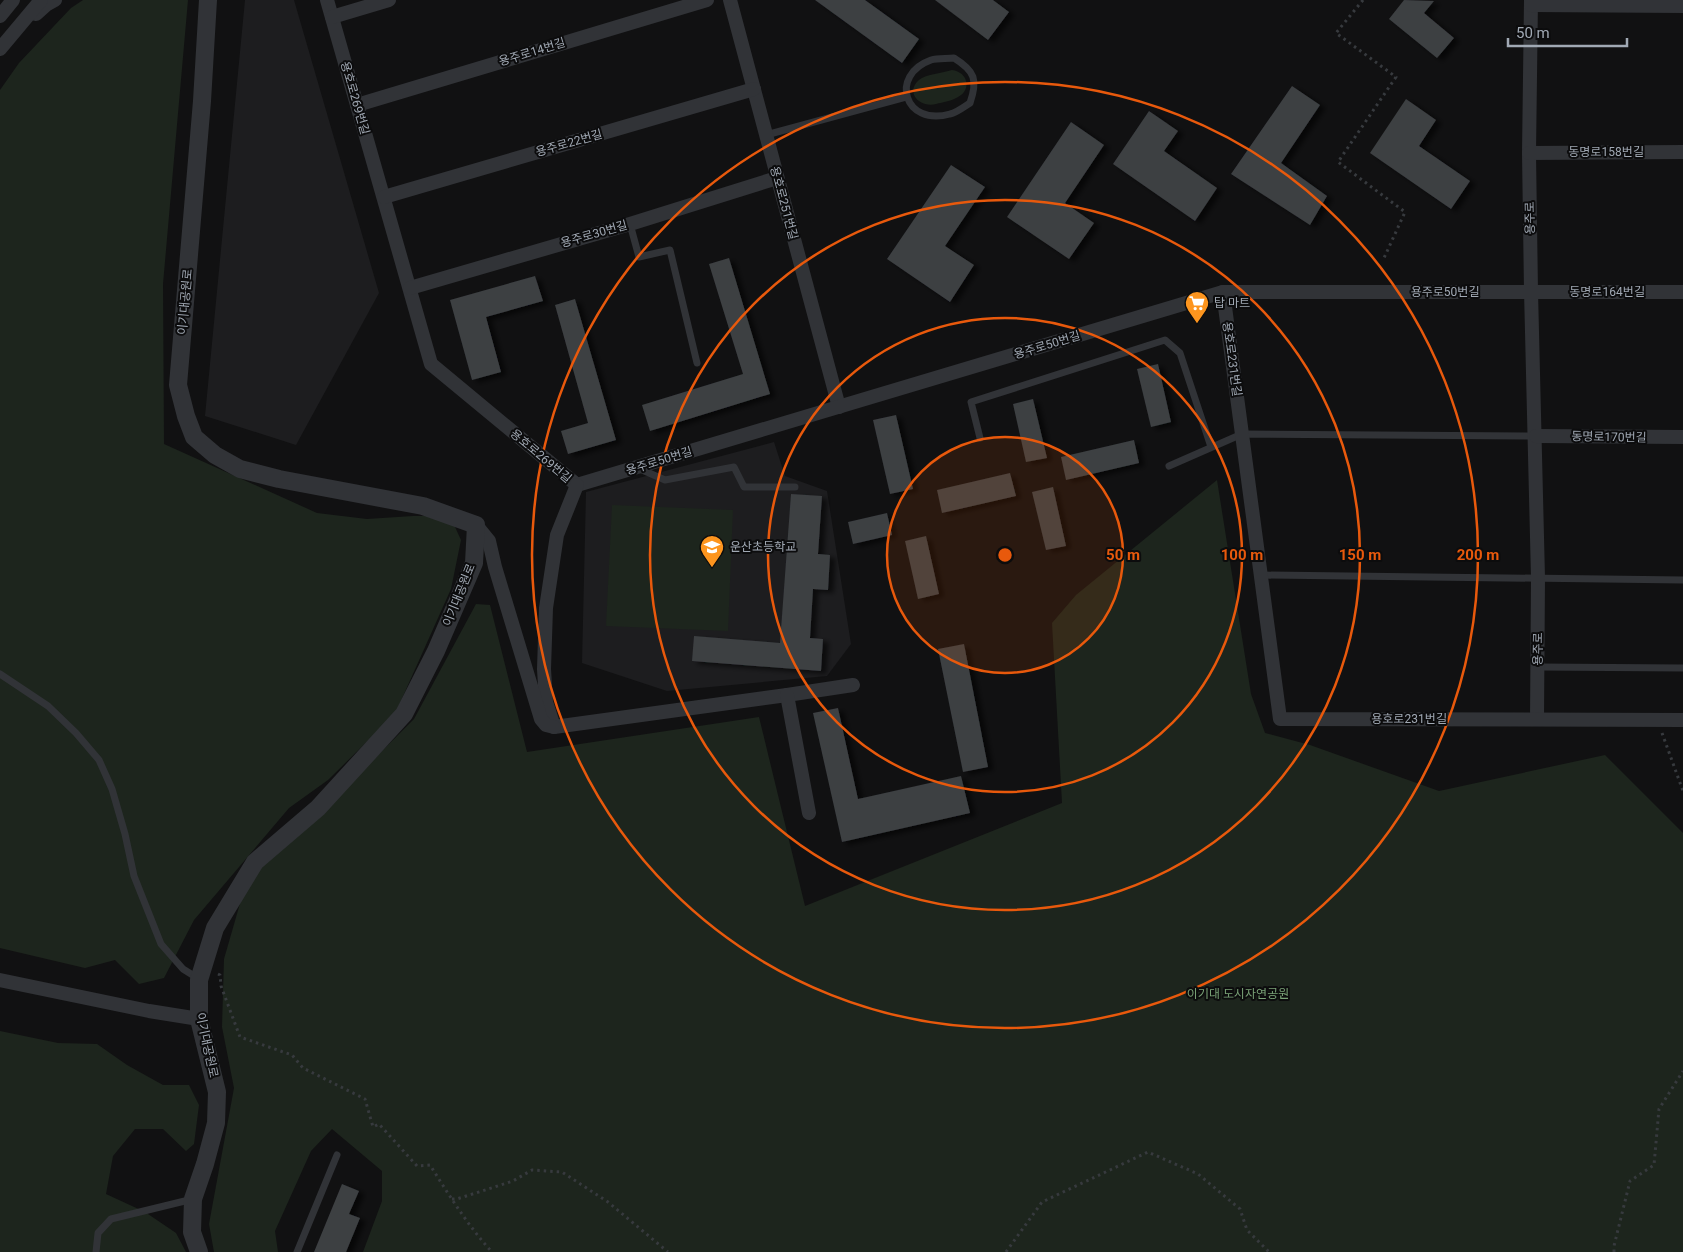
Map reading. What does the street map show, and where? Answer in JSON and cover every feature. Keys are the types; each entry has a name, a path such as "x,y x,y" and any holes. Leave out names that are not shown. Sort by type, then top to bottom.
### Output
{"street":[{"path":"0,16 12,0"},
{"path":"0,49 41,0"},
{"path":"11,36 46,5 55,0"},
{"name":"이기대공원로","path":"199,1252 192,1232 193,1199 206,1164 216,1123 217,1092 199,1019 201,973 215,928 254,862 318,808 404,714 436,651 474,563 476,525 423,506 279,479 240,469 215,455 194,438 178,385 201,111 208,0"},
{"name":"용호로269번길","path":"327,0 431,364 577,485 558,534 546,608 544,669 546,702 554,727"},
{"path":"332,17 389,0"},
{"name":"용주로14번길","path":"357,105 707,0"},
{"name":"용호로251번길","path":"730,0 839,407"},
{"path":"1531,2 1683,6"},
{"name":"용주로","path":"1531,2 1529,153 1536,436 1537,719"},
{"name":"용주로22번길","path":"384,197 754,89"},
{"name":"동명로158번길","path":"1529,153 1683,152"},
{"name":"용주로30번길","path":"410,288 630,224 778,178"},
{"name":"용주로50번길","path":"577,485 1223,292 1531,291"},
{"name":"동명로164번길","path":"1531,291 1683,292"},
{"name":"용호로231번길","path":"1223,292 1280,719 1683,720"},
{"name":"동명로170번길","path":"1536,436 1683,437"},
{"path":"476,525 489,541 495,567 541,719 546,725 554,727 787,696 853,685"},
{"path":"787,696 809,813"},
{"path":"0,980 149,1011 199,1019"}],"lane":[{"path":"954,58 965,65 974,77 974,90 970,103 950,114 928,116 915,110 906,97 907,84 912,71 932,60 954,58"},
{"path":"766,135 906,97"},
{"path":"630,224 639,257 670,250 697,363"},
{"path":"980,438 971,402 1165,340 1180,353 1211,447"},
{"path":"1169,466 1242,434 1536,436"},
{"path":"637,467 665,480 734,467 744,487 795,487"},
{"path":"1261,575 1683,580"},
{"path":"1538,667 1683,668"},
{"path":"0,674 48,706 76,733 99,760 112,789 125,834 134,876 161,944 183,969 201,973"},
{"path":"297,1252 337,1155"},
{"path":"96,1252 98,1233 111,1219 193,1199"}],"path":[{"path":"1363,0 1336,33 1396,77 1338,162 1405,212 1384,258"},
{"path":"1660,720 1662,735 1683,791"},
{"path":"201,973 220,975 221,986 240,1037 292,1055 303,1068 365,1099 374,1127 380,1124 417,1166 430,1165 451,1199 492,1252"},
{"path":"1614,1252 1630,1181 1654,1165 1659,1109 1683,1071"},
{"path":"1006,1252 1042,1202 1148,1152 1198,1174 1240,1209 1247,1230 1269,1252"},
{"path":"451,1199 457,1199 513,1181 532,1170 562,1172 608,1202 668,1252"}],"shaded area":[{"path":"245,0 294,0 379,293 296,445 205,416"},
{"name":"운산초등학교","path":"774,442 785,476 827,491 851,644 827,676 667,691 582,663 586,492"}],"green space":[{"path":"83,0 188,0 163,284 164,444 317,513 367,519 450,516 461,540 451,589 395,714 328,780 289,808 194,920 164,978 139,984 115,960 85,968 0,948 0,90 19,63 71,8"},
{"path":"952,70 962,74 965,78 966,86 962,94 956,98 930,105 924,104 916,98 913,89 919,80 930,75"},
{"name":"이기대 도시자연공원","path":"1217,480 1251,694 1265,733 1310,745 1439,791 1605,755 1683,833 1683,1252 363,1252 382,1201 382,1171 332,1129 311,1151 275,1231 278,1252 214,1252 209,1224 234,1088 222,1027 224,959 241,900 261,865 352,781 414,719 476,604 490,605 527,752 759,717 805,906 1062,803 1052,623 1076,595"},
{"path":"612,505 733,510 728,631 606,626"},
{"path":"0,1031 58,1043 97,1044 127,1065 163,1085 189,1085 199,1105 194,1144 186,1151 163,1129 135,1129 113,1156 106,1194 145,1212 176,1233 186,1252 0,1252"}],"building":[{"path":"815,0 865,0 919,39 902,63"},
{"path":"935,0 993,0 1009,12 988,40"},
{"path":"1404,0 1434,1 1424,13 1454,38 1437,58 1389,19"},
{"path":"1292,86 1320,105 1281,163 1327,196 1310,225 1231,174"},
{"path":"1406,99 1436,120 1419,146 1470,181 1451,209 1370,153"},
{"path":"1149,111 1178,131 1164,151 1217,188 1195,221 1113,164"},
{"path":"1071,122 1104,145 1065,203 1094,223 1069,259 1007,217"},
{"path":"951,165 985,187 945,246 974,265 950,302 887,259"},
{"path":"729,258 770,394 650,431 642,405 743,374 709,264"},
{"path":"535,276 543,301 486,317 501,372 472,380 450,300"},
{"path":"575,299 616,440 568,454 561,431 588,423 555,305"},
{"path":"1158,364 1171,422 1151,427 1137,369"},
{"path":"1033,399 1047,458 1026,462 1013,404"},
{"path":"896,415 913,489 890,494 873,420"},
{"path":"1134,440 1139,463 1066,480 1061,457"},
{"path":"1010,473 1016,496 942,513 937,490"},
{"path":"1053,487 1066,546 1046,550 1032,492"},
{"name":"운산초등학교","path":"791,494 822,496 818,554 830,555 828,590 813,589 810,638 823,639 821,671 692,661 694,636 780,643"},
{"path":"887,513 892,535 853,544 848,522"},
{"path":"926,536 939,594 918,599 905,541"},
{"path":"964,644 988,767 963,772 938,649"},
{"path":"838,708 858,799 961,776 970,813 842,842 813,713"},
{"path":"342,1184 359,1191 349,1214 360,1218 346,1252 314,1252"}],"place":[{"name":"탑 마트","path":"1197,324"},
{"name":"운산초등학교","path":"712,568"}]}
